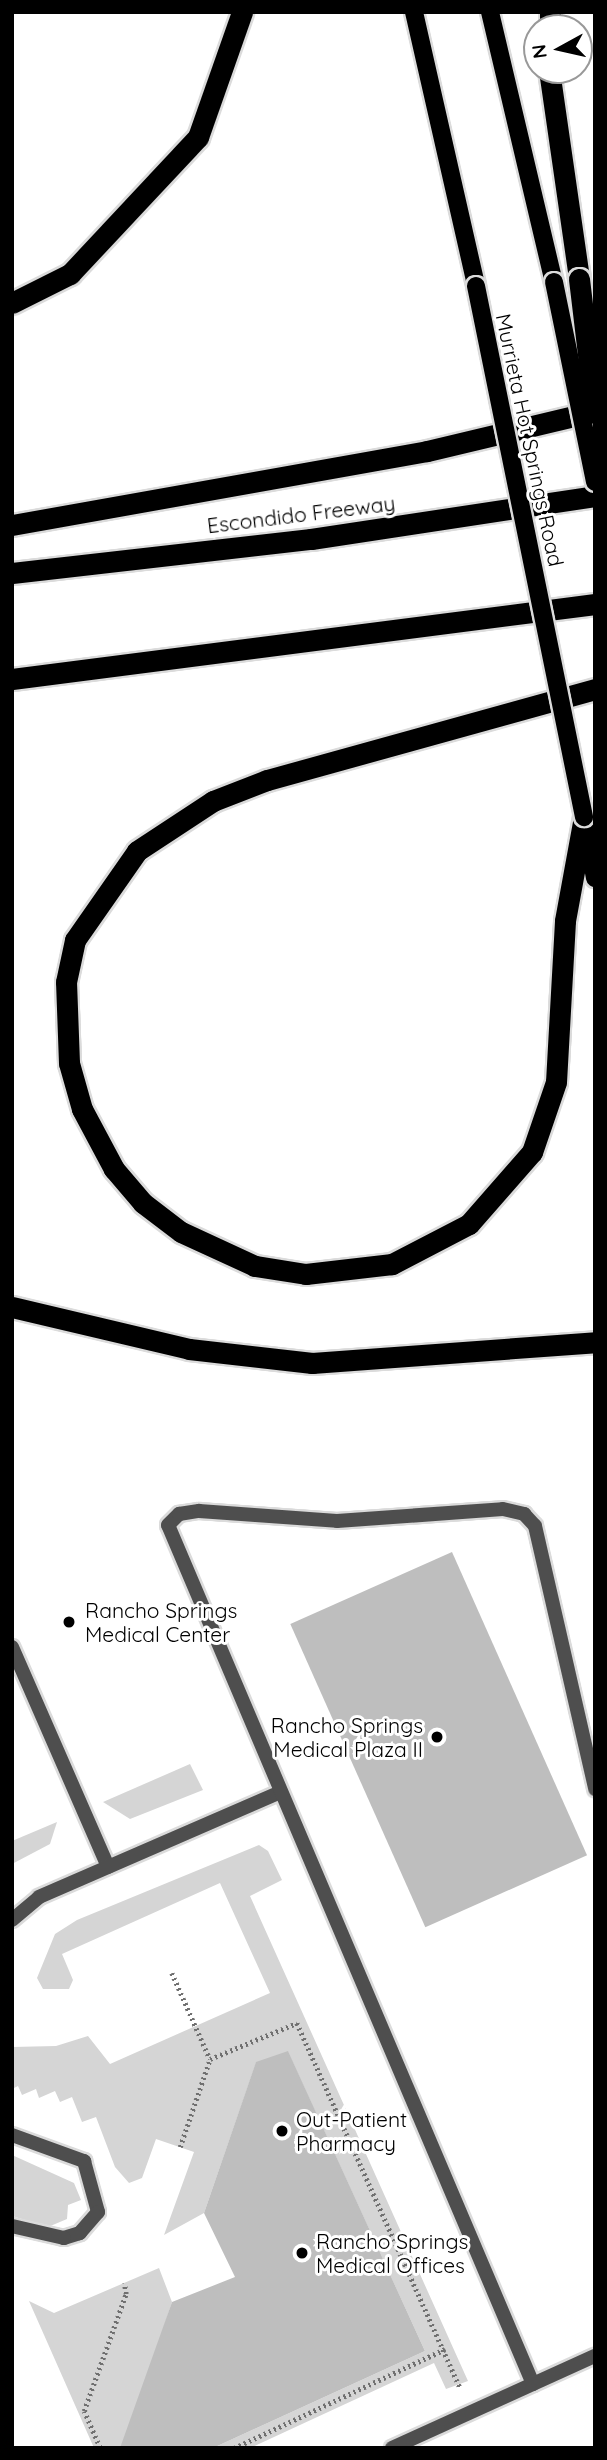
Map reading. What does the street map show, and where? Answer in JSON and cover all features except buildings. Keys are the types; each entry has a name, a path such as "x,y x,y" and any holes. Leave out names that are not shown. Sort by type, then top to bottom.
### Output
{"highway":[{"path":"12,303 70,274 198,137 242,12"},
{"path":"12,526 427,451 595,412 552,84"},
{"name":"Escondido Freeway","path":"12,573 311,539 595,496"},
{"path":"12,679 595,604"},
{"path":"584,817 565,921 556,1082 532,1152 469,1224 392,1264 306,1275 255,1266 181,1232 143,1203 114,1169 82,1108 69,1063 66,982 75,940 137,851 214,801 267,780 595,689"},
{"path":"12,1307 189,1349 312,1363 595,1342"}],"main road":[{"name":"Murrieta Hot Springs Road","path":"414,12 475,286 595,878"},
{"path":"490,12 554,282 595,482"}],"lane":[{"path":"533,2384 168,1525 178,1514 337,1521 503,1509 524,1514 535,1526 595,1789"},
{"path":"12,1647 108,1867"},
{"path":"12,1920 39,1897 280,1792"},
{"path":"12,2135 84,2161 98,2212 79,2233 64,2238 12,2226"},
{"path":"392,2448 595,2356"}],"path":[{"path":"172,1973 210,2059 180,2147"},
{"path":"210,2059 297,2023 445,2349 470,2412"},
{"path":"100,2448 84,2411 126,2294 124,2283"},
{"path":"234,2448 445,2349"}],"shaded area":[{"path":"190,1764 203,1790 130,1819 103,1802"},
{"path":"57,1822 50,1844 12,1864 12,1841"},
{"path":"259,1845 268,1851 282,1880 250,1896 468,2381 446,2389 434,2363 250,2448 213,2448 425,2351 288,2052 256,2063 204,2213 164,2235 194,2152 156,2139 142,2178 129,2183 115,2167 96,2117 82,2122 72,2097 60,2102 55,2091 39,2098 36,2089 22,2095 18,2086 12,2089 12,2047 56,2046 88,2036 110,2064 270,1993 220,1883 62,1954 73,1980 69,1989 43,1989 37,1978 55,1934 77,1920"},
{"path":"12,2155 74,2183 81,2200 68,2205 67,2219 48,2227 12,2216"},
{"path":"159,2268 172,2302 124,2448 94,2448 29,2301 54,2313"}],"place":[{"name":"Rancho Springs Medical Center","path":"69,1622"},
{"name":"Rancho Springs Medical Plaza II","path":"437,1737"},
{"name":"Out-Patient Pharmacy","path":"282,2131"},
{"name":"Rancho Springs Medical Offices","path":"302,2253"}]}
